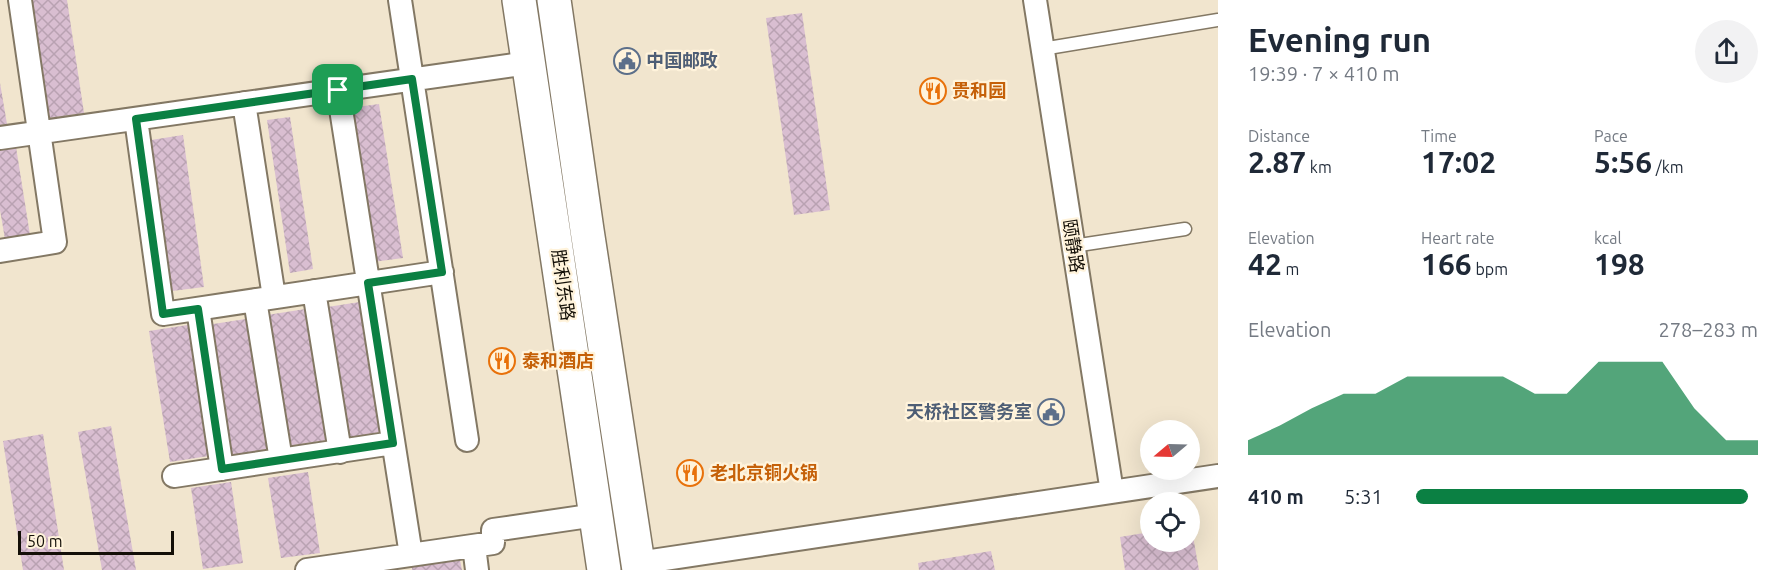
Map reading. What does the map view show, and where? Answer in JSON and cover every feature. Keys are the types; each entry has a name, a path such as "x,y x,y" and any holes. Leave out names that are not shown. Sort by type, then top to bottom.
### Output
{"main road":[{"name":"胜利东路","path":"519,0 604,570"},
{"name":"胜利东路","path":"554,0 639,566"}],"street":[{"path":"0,250 55,242 20,0"},
{"path":"400,0 467,440"},
{"name":"颐静路","path":"1035,0 1112,492"},
{"path":"0,138 529,63"},
{"path":"338,90 411,555"},
{"path":"244,104 281,460"},
{"path":"136,119 163,314 442,272"},
{"path":"314,291 340,452"},
{"path":"198,309 222,469"},
{"path":"174,476 393,443"},
{"path":"639,566 1218,476"},
{"path":"307,570 387,564 411,555 494,543 493,530 596,515"},
{"path":"474,546 477,570"}],"lane":[{"path":"1042,49 1218,20"},
{"path":"1073,246 1185,229"}],"building":[{"path":"25,0 67,0 84,113 42,119"},
{"path":"802,13 830,210 794,215 766,18"},
{"path":"0,83 7,124 0,125"},
{"path":"379,104 403,258 373,262 349,108"},
{"path":"290,117 313,269 290,273 267,120"},
{"path":"183,135 204,287 172,291 151,140"},
{"path":"16,147 30,235 5,239 0,210 0,150"},
{"path":"366,301 386,431 341,439 321,308"},
{"path":"312,308 333,439 288,446 267,315"},
{"path":"252,318 273,448 228,456 207,325"},
{"path":"194,324 215,455 170,462 149,331"},
{"path":"111,426 136,570 102,570 78,432"},
{"path":"43,434 64,570 23,570 3,441"},
{"path":"308,472 320,553 281,558 268,478"},
{"path":"231,482 243,563 203,569 191,488"},
{"path":"1140,534 1140,552 1196,552 1199,570 1125,570 1120,537"},
{"path":"991,551 995,570 919,570 918,563"},
{"path":"460,560 462,570 412,570 412,567"}],"place":[{"name":"中国邮政","path":"627,61"},
{"name":"贵和园","path":"933,91"},
{"name":"泰和酒店","path":"502,361"},
{"name":"天桥社区警务室","path":"1051,412"},
{"name":"老北京铜火锅","path":"690,473"}],"route":[{"path":"412,79 442,272 368,283 393,443 222,469 198,309 163,314 136,119 338,90 412,79"}]}
